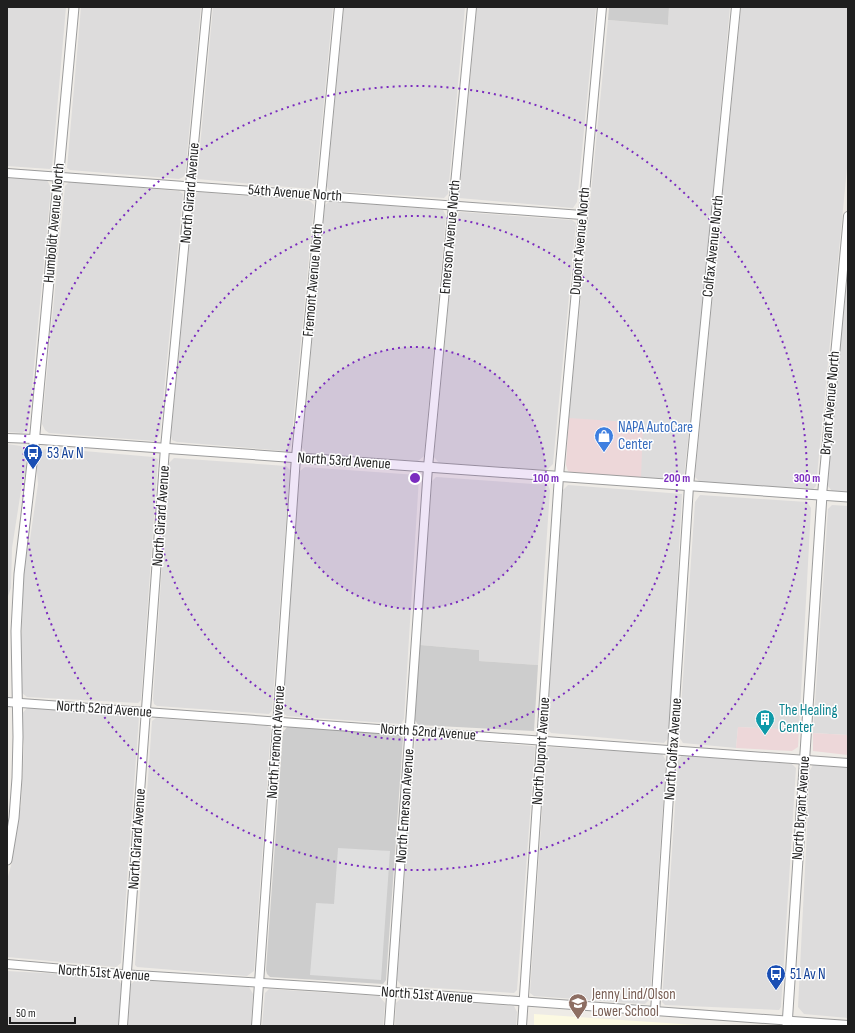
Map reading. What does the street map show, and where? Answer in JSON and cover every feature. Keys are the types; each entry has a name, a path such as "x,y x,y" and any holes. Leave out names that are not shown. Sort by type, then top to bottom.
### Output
{"street":[{"name":"Humboldt Avenue North","path":"7,860 14,818 18,778 18,737 12,702 19,574 34,439 74,7"},
{"name":"North Girard Avenue","path":"123,1026 166,448 207,7"},
{"name":"Fremont Avenue North","path":"296,457 339,7"},
{"name":"Emerson Avenue North","path":"428,467 472,7"},
{"name":"Dupont Avenue North","path":"559,476 602,7"},
{"name":"Colfax Avenue North","path":"689,486 736,7"},
{"name":"54th Avenue North","path":"7,173 191,185 582,215"},
{"name":"Bryant Avenue North","path":"822,495 848,216"},
{"name":"North 53rd Avenue","path":"7,438 296,457 848,497"},
{"name":"North Fremont Avenue","path":"256,1026 296,457"},
{"name":"North Emerson Avenue","path":"389,1026 428,467"},
{"name":"North Dupont Avenue","path":"522,1026 559,476"},
{"name":"North Colfax Avenue","path":"655,1012 689,486"},
{"name":"North Bryant Avenue","path":"788,1023 822,495"},
{"name":"North 52nd Avenue","path":"12,702 848,763"},
{"name":"North 51st Avenue","path":"7,964 127,975 391,992 788,1023 848,1025"}],"shaded area":[{"path":"7,7 66,7 52,167 50,169 7,166"},
{"path":"81,7 201,7 185,175 183,177 179,179 70,170 67,168"},
{"path":"213,7 333,7 316,185 311,189 197,179"},
{"path":"344,7 465,7 448,194 444,198 331,191 328,189 327,186"},
{"path":"477,7 596,7 577,202 573,208 459,198"},
{"path":"609,7 669,7 668,25 608,20"},
{"path":"669,7 730,7 702,312 684,476 678,481 641,478 569,418 608,20 668,25"},
{"path":"741,7 848,7 848,158 816,486 813,489 700,482 695,477"},
{"path":"7,178 47,180 51,188 28,429 22,433 7,432"},
{"path":"69,182 179,191 183,194 160,433 155,441 49,433 45,430 42,424 65,186"},
{"path":"198,192 310,201 314,205 291,445 289,450 285,451 177,442 172,440 171,436 194,198"},
{"path":"330,201 443,210 446,216 424,456 418,461 308,454 302,448 325,205"},
{"path":"460,212 572,220 576,223 553,464 547,470 439,463 434,457 457,216"},
{"path":"848,268 848,493 833,492 827,485"},
{"path":"569,418 643,423 641,478 573,473 568,471 566,465"},
{"path":"7,444 21,446 24,449 27,469 22,484 12,548 11,588 7,599"},
{"path":"49,448 153,457 158,459 141,700 138,703 27,697 22,693 19,687 23,601 21,586 24,557 29,546 38,484 36,462 39,453"},
{"path":"174,458 286,466 290,470 272,710 269,714 157,706 154,704 153,699 169,463"},
{"path":"305,467 417,475 419,477 404,719 401,724 287,716 284,714 283,709 300,471"},
{"path":"436,477 548,485 550,490 538,665 479,661 479,650 420,645 432,481"},
{"path":"568,485 682,494 669,737 664,743 551,733 547,728 563,490"},
{"path":"700,495 807,502 811,508 799,730 738,727 736,748 683,743 679,737 695,502"},
{"path":"832,505 848,506 848,735 813,733 828,509"},
{"path":"420,645 479,650 479,661 538,665 534,731 418,725 415,720"},
{"path":"35,707 137,715 139,717 121,963 116,967 7,957 7,880 12,862 17,817 21,806 24,745 20,716 27,708"},
{"path":"156,718 267,726 271,728 254,971 247,976 137,967 135,965 152,721"},
{"path":"288,726 399,735 403,738 386,980 383,984 270,977 267,974 266,970 283,732"},
{"path":"738,727 799,730 798,747 792,751 736,748"},
{"path":"813,733 848,735 848,755 813,751"},
{"path":"420,737 535,747 517,990 514,993 402,986 397,980 415,741"},
{"path":"550,747 662,754 666,761 650,999 645,1004 534,996 530,993 546,751"},
{"path":"682,755 792,764 796,768 781,1007 779,1010 665,1005 662,1002 678,760"},
{"path":"813,765 848,766 848,1018 804,1014 798,1007 810,770"},
{"path":"338,848 390,851 381,980 310,975 316,903 334,904"},
{"path":"7,971 116,977 122,985 119,1026 7,1026"},
{"path":"136,980 249,987 253,994 251,1026 128,1026 131,984"},
{"path":"269,989 379,996 385,1003 383,1026 262,1026 265,993"},
{"path":"401,998 514,1006 517,1012 516,1026 395,1026 396,1003"},
{"name":"Jenny Lind/Olson Lower School","path":"534,1014 710,1026 534,1026"}],"place":[{"name":"NAPA AutoCare Center","path":"604,453"},
{"name":"53 Av N","path":"33,470"},
{"name":"The Healing Center","path":"765,736"},
{"name":"51 Av N","path":"776,991"},
{"name":"Jenny Lind/Olson Lower School","path":"578,1020"}]}
